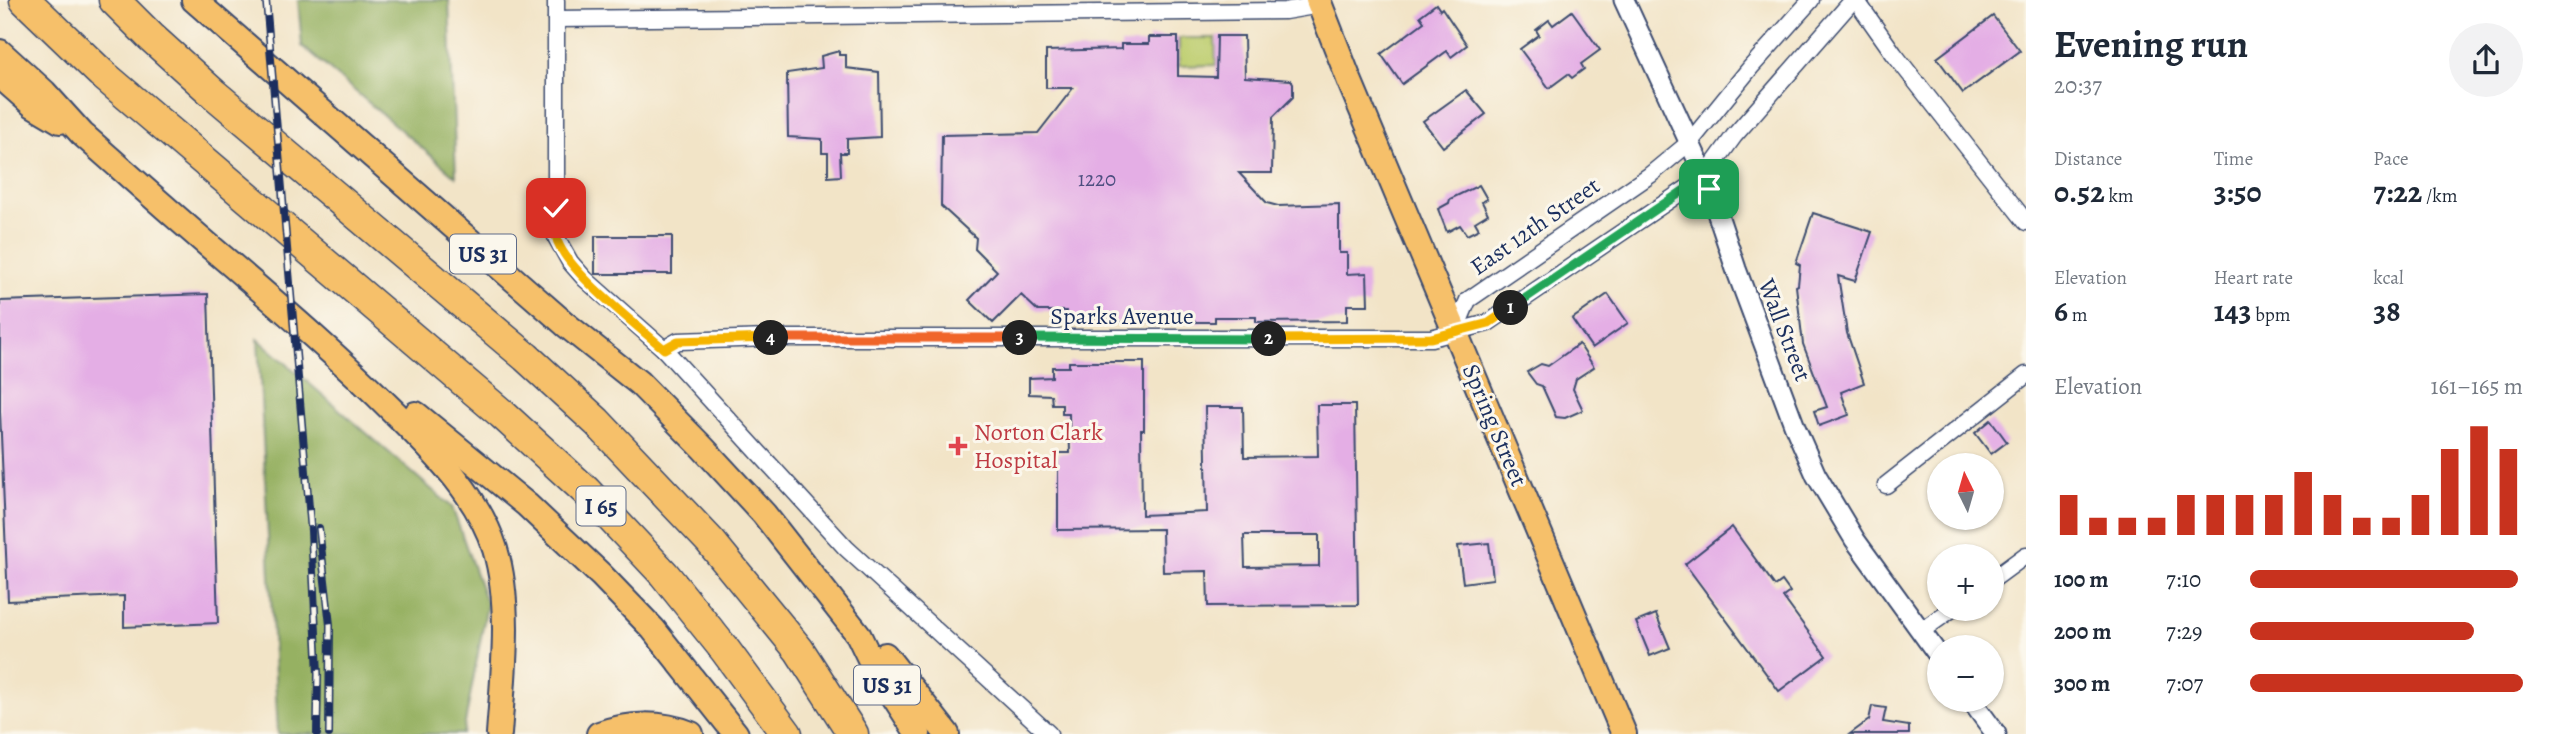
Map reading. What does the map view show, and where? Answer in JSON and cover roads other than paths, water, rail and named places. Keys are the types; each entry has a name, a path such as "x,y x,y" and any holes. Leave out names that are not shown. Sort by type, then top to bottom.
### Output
{"highway":[{"name":"I 65","path":"114,0 150,37 214,94 526,357 597,422 710,541 799,650 853,734"},
{"name":"I 65","path":"26,4 101,73 502,414 586,491 664,574 787,734"}],"main road":[{"name":"US 31","path":"194,0 544,306 639,383 764,514 858,634 871,661 918,734"},
{"name":"Spring Street","path":"1319,3 1624,734"},
{"path":"0,52 44,92 82,134 344,362 429,446 460,485 494,548 501,581 505,641 499,734"},
{"path":"0,76 33,104 82,134"},
{"path":"344,362 421,418 527,505 653,629 736,734"},
{"path":"858,634 884,654 947,734"},
{"path":"599,734 615,728 639,725 666,727 691,734"}],"street":[{"path":"556,0 556,237 570,262 585,279 664,349 846,548 1049,734"},
{"path":"799,0 799,17"},
{"name":"Wall Street","path":"1624,0 1705,176 1736,269 1811,463 1855,540 1927,639"},
{"name":"East 12th Street","path":"1455,331 1468,300 1650,175 1690,142 1811,0"},
{"path":"1455,331 1489,323 1705,176 1734,136 1854,0 2026,222"},
{"path":"556,19 1285,11 1319,3"},
{"name":"Sparks Avenue","path":"664,349 678,341 701,340 901,337 1431,338 1455,331"},
{"path":"1886,485 2026,375"},
{"path":"2004,571 2026,555"},
{"path":"1921,631 1935,621"},
{"path":"1980,712 1996,734"}],"railway":[{"path":"266,0 311,531 318,674 317,734"},
{"path":"319,528 330,625 329,734"}],"place":[{"name":"Norton Clark Hospital","path":"958,446"}]}
